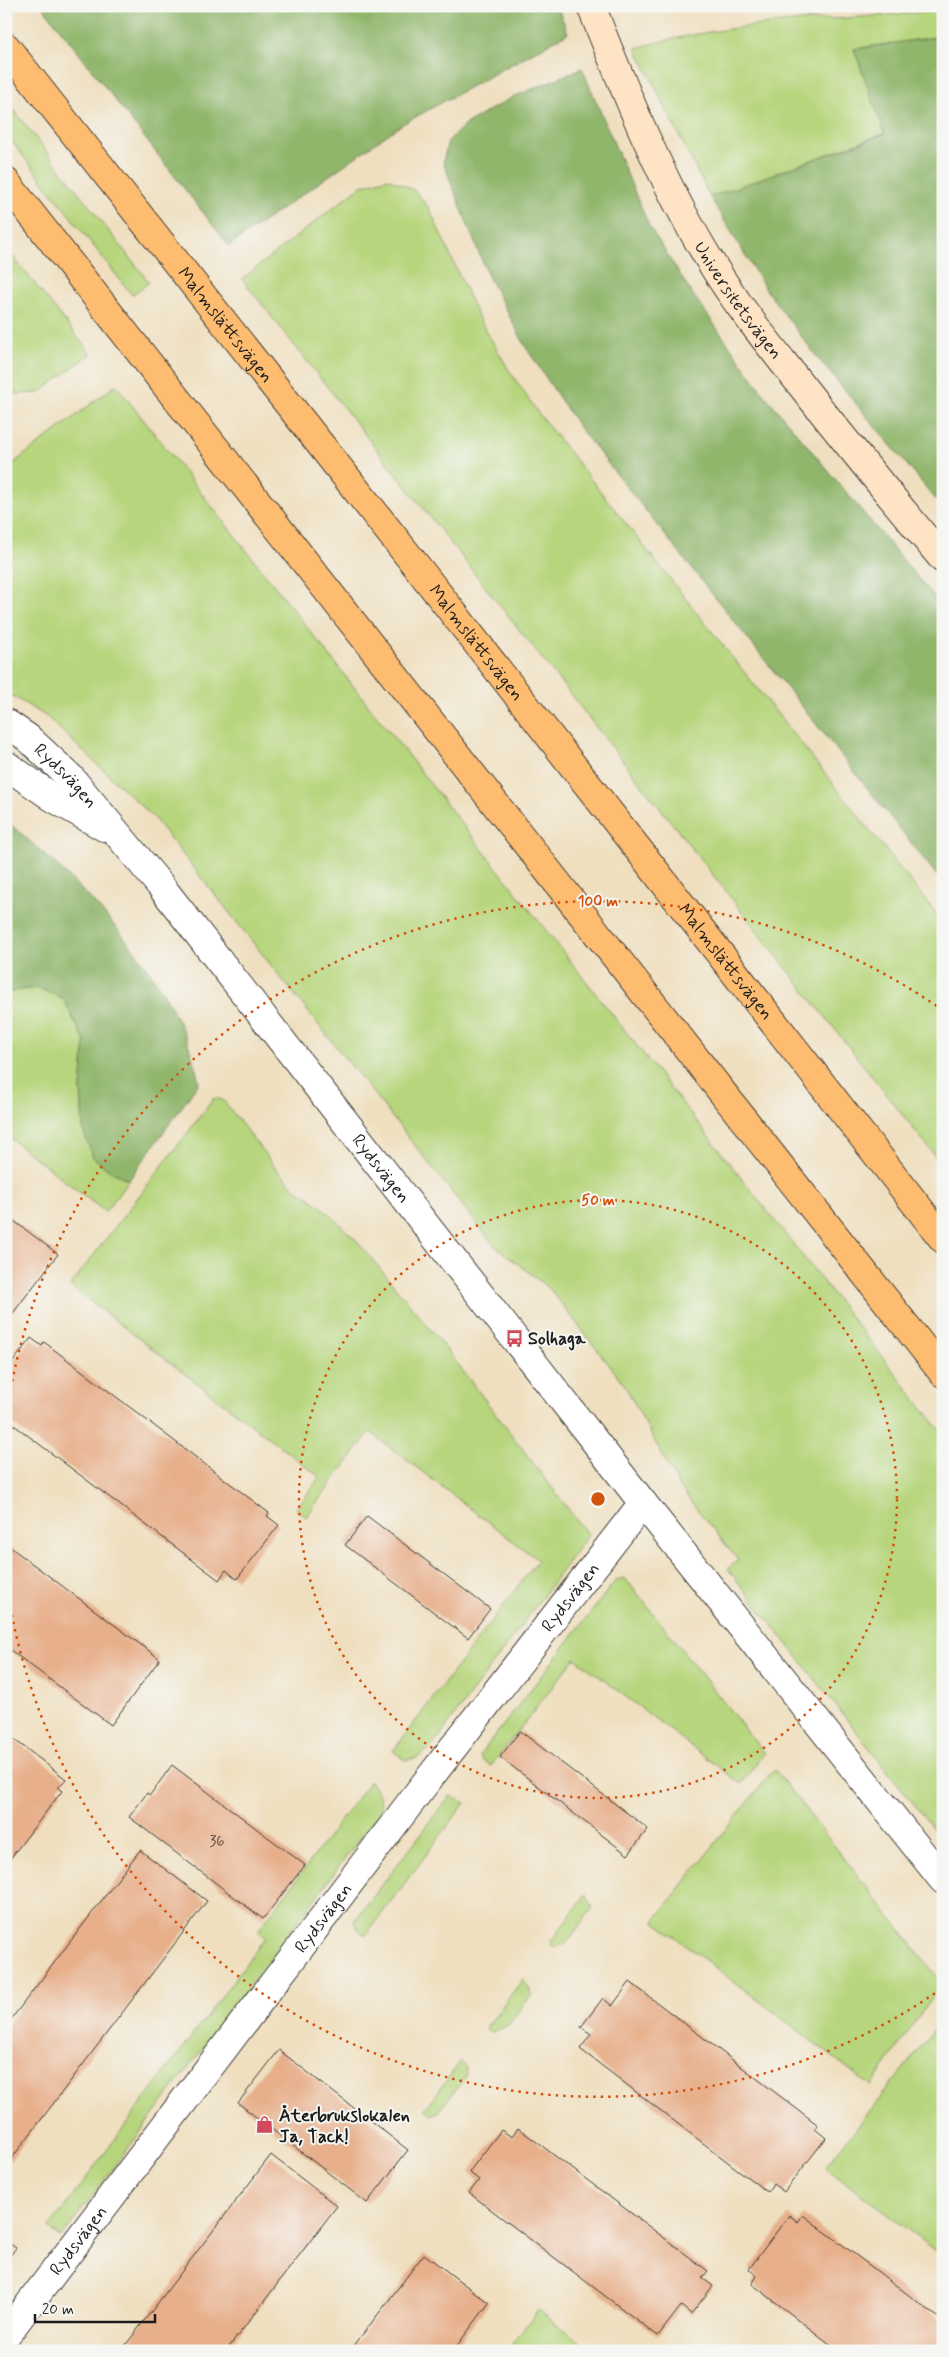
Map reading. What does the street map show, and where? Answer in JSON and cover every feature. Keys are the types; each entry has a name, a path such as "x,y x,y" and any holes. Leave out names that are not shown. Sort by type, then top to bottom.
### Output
{"highway":[{"name":"Malmslättsvägen","path":"6,47 428,581 943,1239"},
{"path":"6,182 943,1373"}],"main road":[{"name":"Universitetsvägen","path":"591,6 642,131 681,211 715,269 750,321 876,480 943,559"}],"street":[{"name":"Rydsvägen","path":"6,722 28,738 71,778 160,885 643,1503 943,1880"},
{"name":"Rydsvägen","path":"6,765 52,797 118,835"},
{"name":"Rydsvägen","path":"6,2335 448,1755 643,1503"}],"green space":[{"path":"42,6 557,6 568,33 401,125 229,246"},
{"path":"943,11 943,36 854,49 885,133 710,197 636,48 674,39 750,26"},
{"path":"943,36 943,508 817,357 767,291 710,197 885,134 854,49"},
{"path":"582,68 649,226 691,292 764,394 943,608 943,883 578,426 527,349 488,276 443,162 448,141 467,123 513,97"},
{"path":"6,100 149,282 132,295 6,134"},
{"path":"388,178 414,190 429,208 478,317 509,370 538,413 943,922 943,1166 242,279 361,186"},
{"path":"6,248 91,354 39,393 13,394 6,391"},
{"path":"116,385 943,1434 943,1841 728,1569 738,1560 680,1488 624,1384 549,1288 494,1245 153,817 47,717 6,692 6,469"},
{"path":"6,821 66,874 124,937 150,972 172,1008 188,1045 199,1083 129,1180 110,1171 93,1157 83,1130 81,1088 85,1042 63,998 37,988 6,992"},
{"path":"37,988 63,998 85,1042 81,1088 83,1130 93,1157 110,1171 129,1180 105,1212 6,1135 6,992"},
{"path":"214,1098 223,1100 274,1166 294,1187 322,1207 356,1240 440,1341 588,1535 431,1748 417,1758 405,1760 393,1751 538,1560 370,1432 306,1517 296,1509 320,1477 70,1286"},
{"path":"625,1578 764,1753 741,1784 575,1658 491,1766 483,1761 480,1755 616,1580"},
{"path":"774,1769 942,1983 871,2086 654,1921"},
{"path":"370,1781 379,1795 382,1809 61,2238 49,2228 265,1938 258,1931"},
{"path":"450,1796 465,1803 365,1936 357,1928 354,1921"},
{"path":"586,1894 593,1907 566,1944 554,1947 550,1943"},
{"path":"523,1979 532,1994 507,2026 492,2032 485,2029"},
{"path":"943,2019 943,2256 825,2167"},
{"path":"461,2061 466,2067 467,2075 438,2112 432,2114 425,2109"},
{"path":"538,2310 592,2351 507,2351"}],"building":[{"path":"6,1215 58,1254 10,1317 6,1314"},
{"path":"31,1338 42,1346 44,1342 269,1513 267,1516 279,1525 237,1579 226,1570 219,1580 6,1419 6,1371"},
{"path":"367,1516 490,1609 468,1638 345,1545"},
{"path":"6,1544 160,1659 111,1725 6,1647"},
{"path":"520,1731 648,1829 628,1855 500,1757"},
{"path":"11,1737 66,1779 58,1788 62,1791 6,1864 6,1743"},
{"path":"172,1765 305,1865 263,1919 129,1817 147,1793 150,1795"},
{"path":"140,1850 207,1901 6,2166 6,2026"},
{"path":"630,1982 818,2125 815,2129 826,2138 784,2192 773,2184 767,2192 580,2049 591,2034 581,2027 603,1998 612,2006"},
{"path":"279,2050 408,2150 367,2203 238,2103"},
{"path":"518,2128 708,2271 702,2278 713,2286 691,2314 681,2306 658,2336 469,2193 479,2180 469,2172 501,2130 512,2137"},
{"path":"271,2155 337,2206 226,2351 121,2351"},
{"path":"789,2215 798,2222 803,2215 943,2321 943,2351 839,2351 752,2284 757,2276 749,2269"},
{"path":"6,2241 16,2248 6,2261"},
{"path":"424,2254 489,2303 453,2351 350,2351"}],"place":[{"name":"Solhaga","path":"514,1338"},
{"name":"Återbrukslokalen Ja, Tack!","path":"265,2125"}]}
